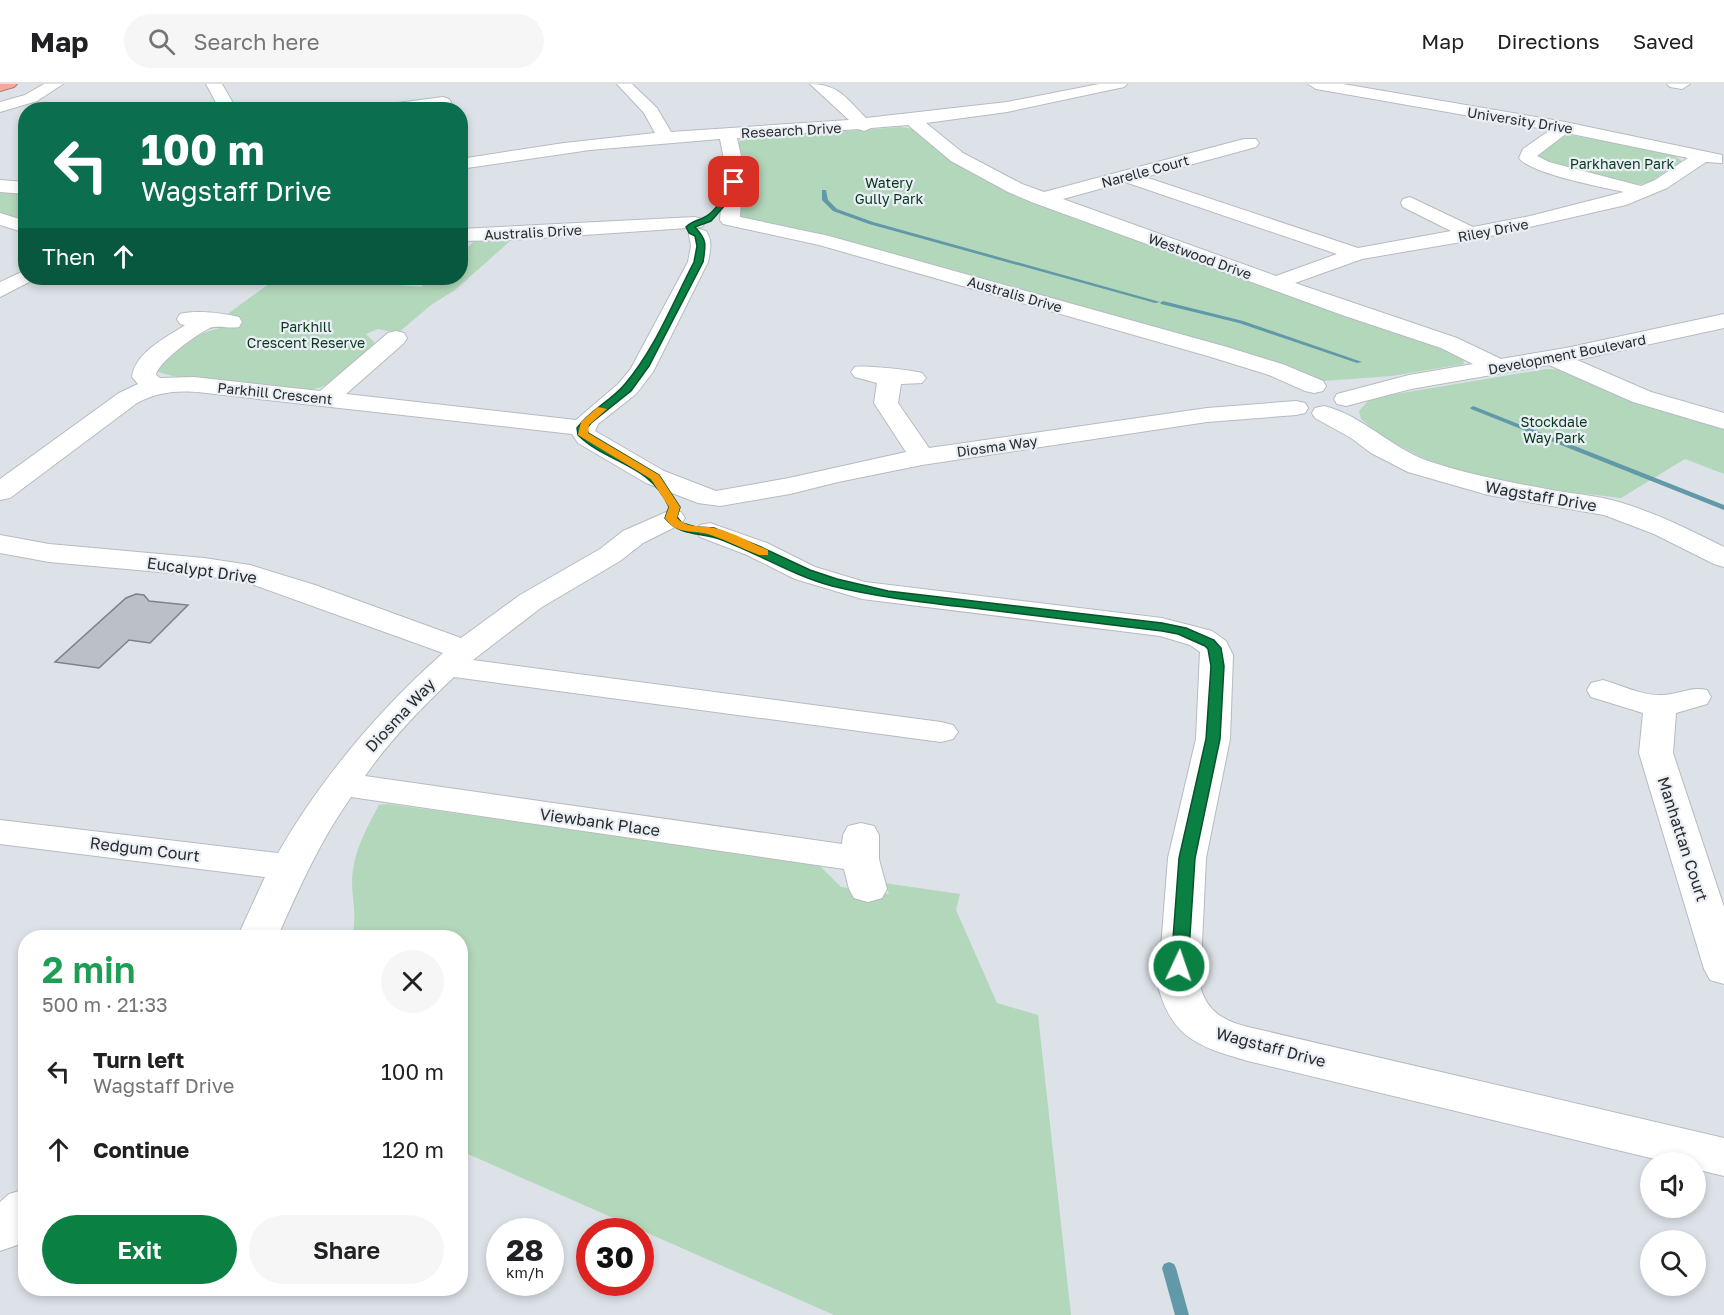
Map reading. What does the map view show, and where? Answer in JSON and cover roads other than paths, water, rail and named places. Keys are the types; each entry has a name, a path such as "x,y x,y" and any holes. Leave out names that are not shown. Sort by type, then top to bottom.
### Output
{"highway":[{"path":"0,86 9,84"}],"street":[{"path":"0,86 38,87 55,84"},
{"path":"214,84 223,102"},
{"path":"818,84 837,98 864,126"},
{"name":"Research Drive","path":"468,163 666,138 914,121 1047,101 1119,84"},
{"name":"University Drive","path":"1316,84 1565,127 1724,161"},
{"path":"1675,84 1682,84"},
{"path":"624,85 651,111 666,138"},
{"path":"22,102 26,101 38,87"},
{"path":"1022,88 1047,101"},
{"path":"0,107 18,103"},
{"name":"Westwood Drive","path":"914,121 943,148 975,168 1041,199 1449,343 1498,367"},
{"path":"1565,127 1529,153 1528,158 1543,166 1644,192"},
{"path":"698,262 730,230 730,195 734,169 727,134"},
{"name":"Narelle Court","path":"1041,199 1250,143"},
{"name":"Riley Drive","path":"1275,283 1357,254 1473,234 1582,211 1644,192 1676,176 1704,156"},
{"path":"1125,176 1357,254"},
{"path":"0,186 18,187"},
{"path":"726,506 655,477 614,451 587,438 583,435 582,428 588,420 627,389 641,372 698,262 701,246 698,227 730,195"},
{"path":"1410,203 1473,234"},
{"path":"0,219 18,224"},
{"name":"Australis Drive","path":"468,235 641,226 698,227 715,237 730,230 784,232 872,254 1245,361 1338,392 1338,407"},
{"path":"0,291 18,281"},
{"path":"153,386 144,376 145,367 196,321 231,322"},
{"name":"Development Boulevard","path":"1288,398 1295,387 1409,382 1560,356 1724,321"},
{"path":"327,399 405,337 372,332"},
{"path":"1560,356 1604,381 1667,406 1724,421"},
{"name":"Australis Drive","path":"1245,361 1266,373 1288,398"},
{"path":"863,372 902,378 886,403 922,457"},
{"name":"Development Boulevard","path":"1338,407 1409,382"},
{"name":"Parkhill Crescent","path":"0,492 128,398 153,386 187,384 582,428"},
{"path":"1288,398 1338,407"},
{"name":"Diosma Way","path":"726,506 856,469 922,457 1207,416 1288,398"},
{"name":"Wagstaff Drive","path":"1338,407 1360,433 1380,448 1417,466 1488,487 1610,508 1664,528 1724,558"},
{"path":"655,477 686,521 726,527 726,506"},
{"path":"686,521 688,499 726,506"},
{"name":"Wagstaff Drive","path":"726,506 757,549"},
{"name":"Diosma Way","path":"261,930 289,867 312,826 365,751 395,716 456,658 531,601 610,555 686,521"},
{"name":"Wagstaff Drive","path":"686,521 757,549 805,573 862,590 1162,627 1202,638 1215,648 1217,666 1213,739 1187,858 1179,966 1179,986 1184,1005 1200,1025 1216,1035 1248,1044 1724,1157"},
{"name":"Eucalypt Drive","path":"0,544 68,555 204,567 250,574 304,591 456,658 941,732"},
{"path":"1603,690 1634,701 1660,706 1679,704 1695,697"},
{"name":"Manhattan Court","path":"1660,706 1656,753 1724,969"},
{"name":"Viewbank Place","path":"341,784 863,861"},
{"name":"Redgum Court","path":"0,832 289,867"},
{"path":"0,1230 18,1215"}],"waterway":[{"path":"824,191 825,200 835,210 871,223 1157,302"},
{"path":"1163,303 1241,322 1359,362"},
{"path":"1473,408 1724,508"},
{"path":"1169,1268 1182,1315"}],"park label":[{"name":"Parkhaven Park","path":"1622,163"},
{"name":"Watery Gully Park","path":"889,190"},
{"name":"Parkhill Crescent Reserve","path":"306,334"},
{"name":"Stockdale Way Park","path":"1554,430"}]}
